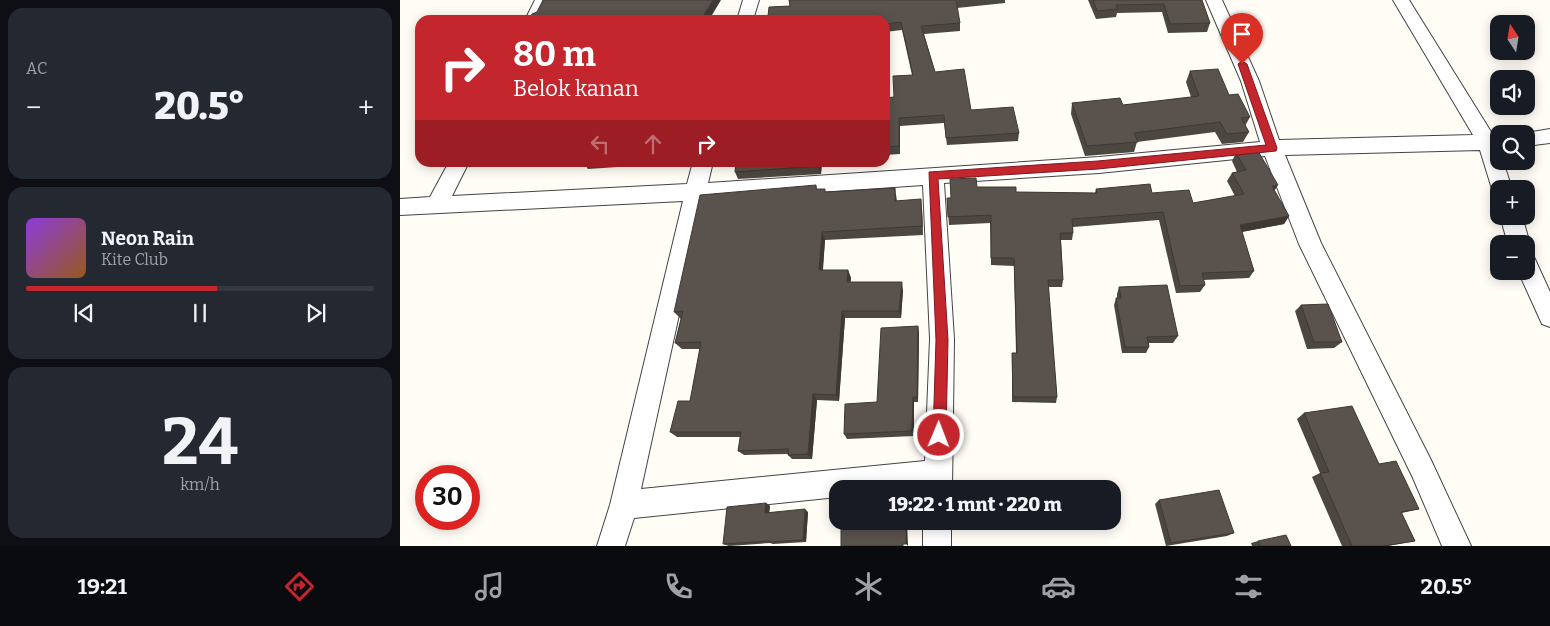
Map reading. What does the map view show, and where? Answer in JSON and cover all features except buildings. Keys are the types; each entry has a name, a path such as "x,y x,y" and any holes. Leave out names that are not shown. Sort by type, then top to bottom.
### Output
{"street":[{"path":"536,15 543,0"},
{"path":"746,15 751,0"},
{"path":"1214,0 1250,81 1272,148 1310,244 1422,469 1457,546"},
{"path":"1401,0 1490,137"},
{"path":"1535,138 1550,136"},
{"path":"400,207 695,192 1098,165 1272,148 1490,142"},
{"path":"436,206 456,167"},
{"path":"611,546 624,505 695,192 702,167"},
{"path":"933,175 942,340 938,480"},
{"path":"1533,280 1550,317"},
{"path":"624,505 829,489"},
{"path":"937,530 937,546"}],"route":[{"path":"939,435 942,340 933,175 1098,165 1272,148 1250,81 1242,64"}]}
